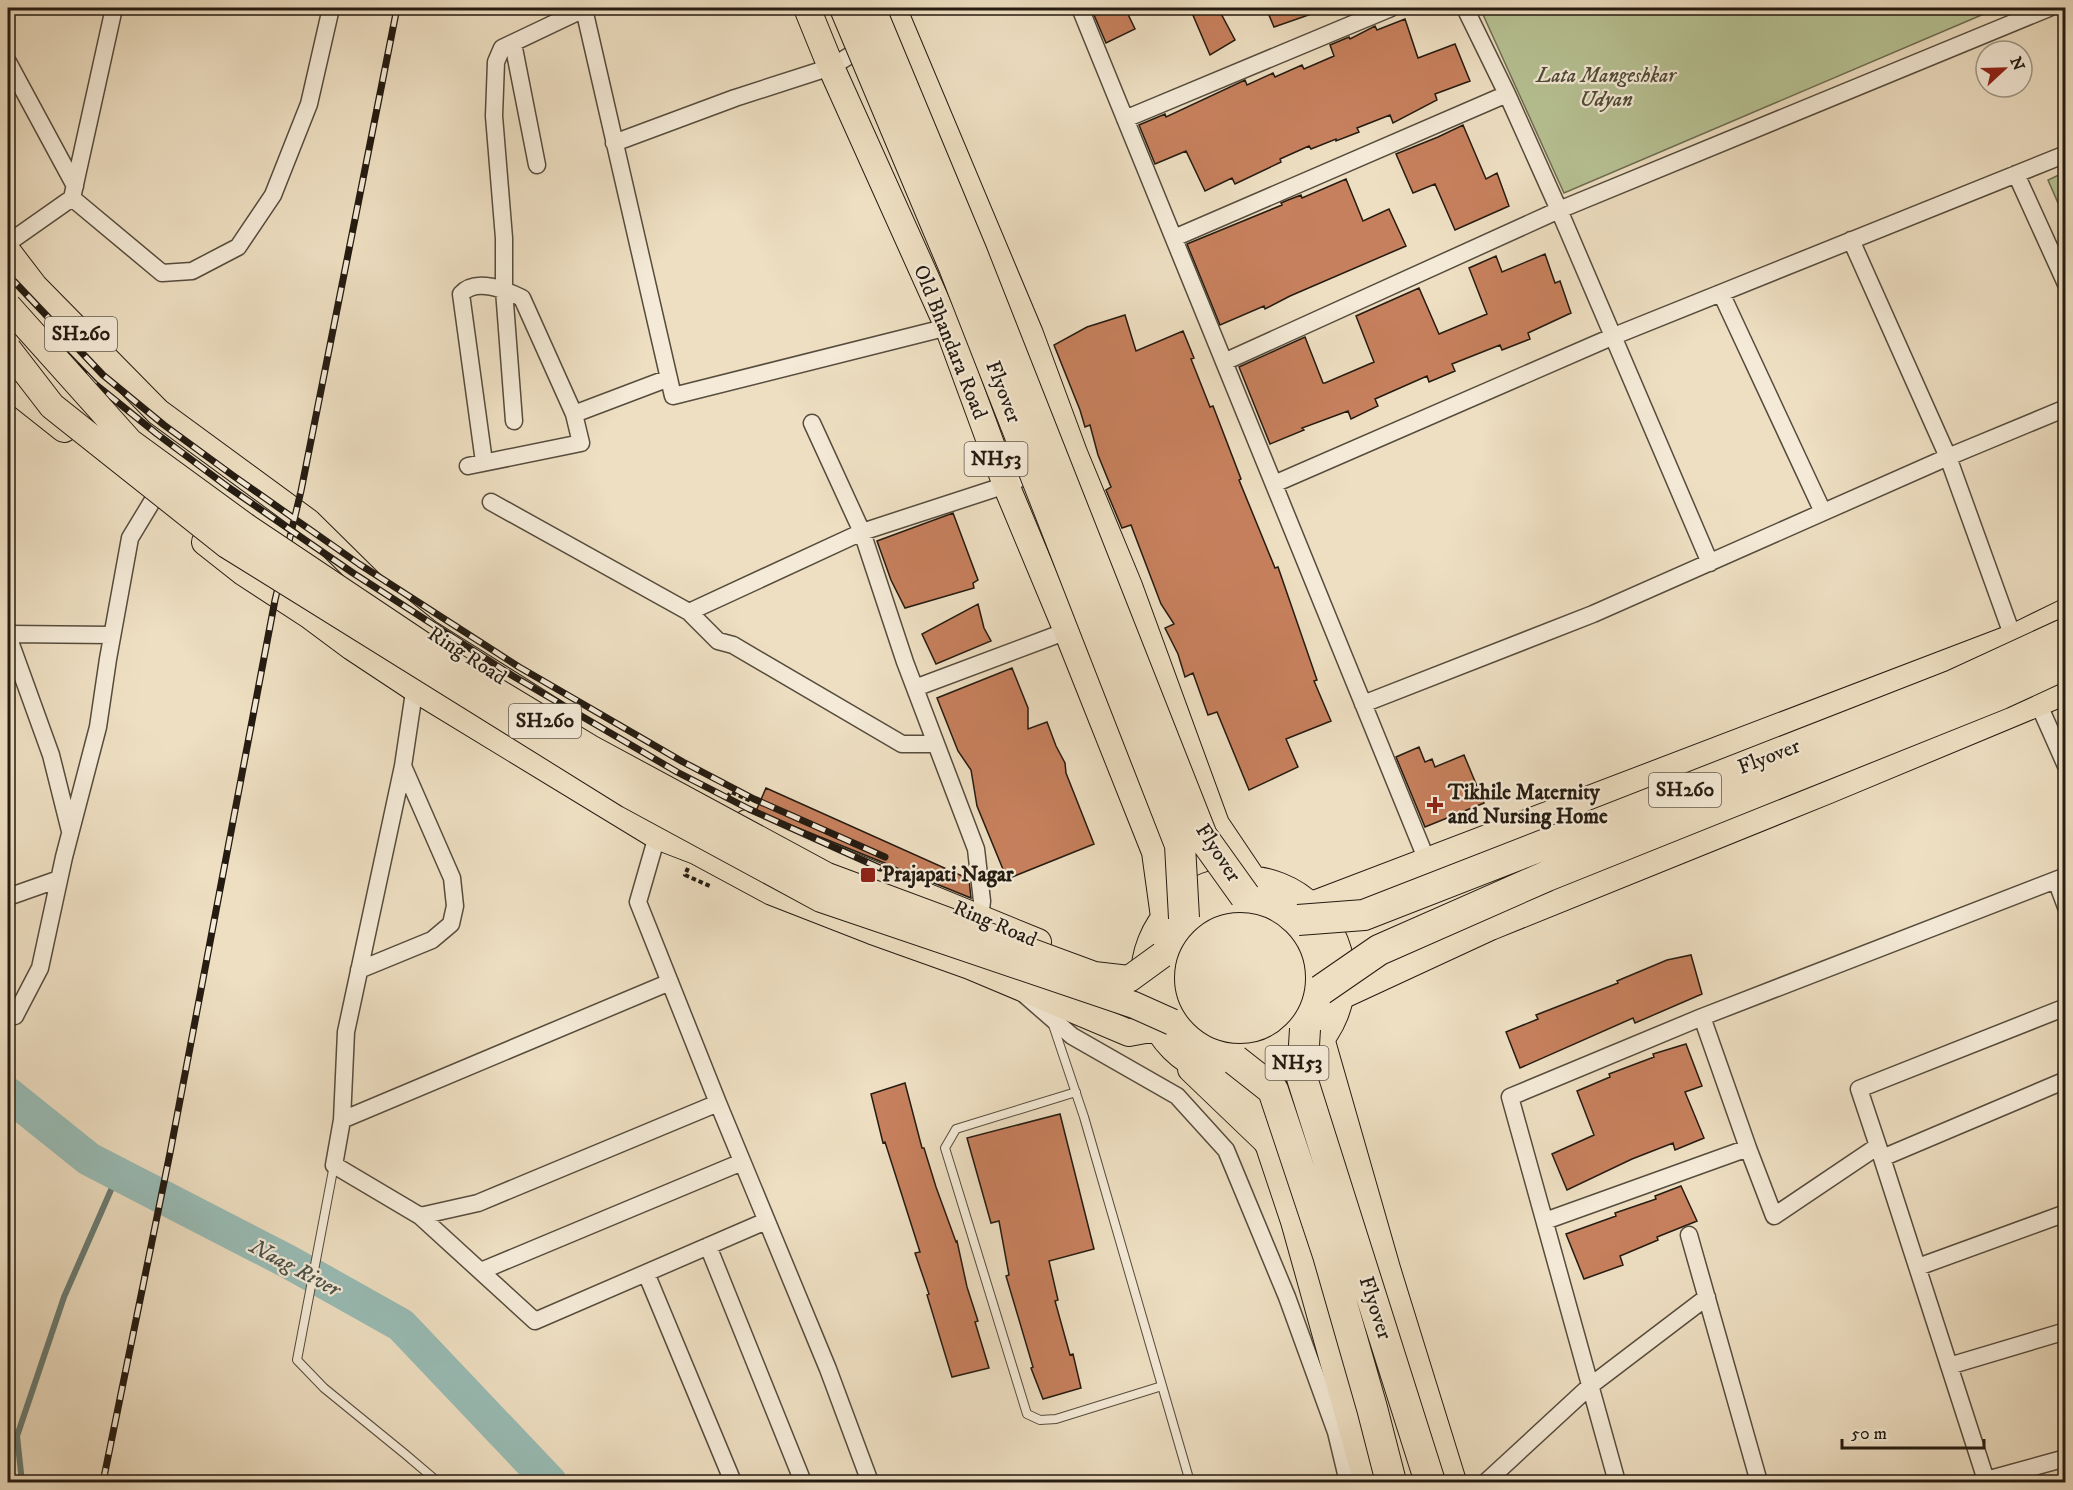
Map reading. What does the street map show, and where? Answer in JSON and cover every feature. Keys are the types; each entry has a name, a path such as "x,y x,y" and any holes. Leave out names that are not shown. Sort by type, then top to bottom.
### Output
{"highway":[{"name":"Flyover","path":"845,8 954,267 1180,845 1174,917 1170,935 1154,955 1164,1025 1273,1090 1328,1255 1391,1482"},
{"name":"Flyover","path":"870,8 976,264 1202,836 1249,887 1265,900 1283,908 1305,913 1364,915 1940,690 2066,633"},
{"name":"SH260","path":"1305,913 1428,863 2017,638 2066,614"},
{"name":"Flyover","path":"1430,1482 1302,1078 1316,1011 1331,992 1379,950 1547,876 1990,699 2066,664"},
{"path":"1331,992 2066,689"},
{"name":"Flyover","path":"1174,917 1249,887"},
{"name":"Flyover","path":"1305,913 1331,992"},
{"name":"Flyover","path":"1236,1069 1312,1035"},
{"name":"NH53","path":"1312,1035 1451,1482"},
{"name":"NH53","path":"1236,1069 1271,1146 1296,1221 1369,1482"},
{"path":"1315,1292 1385,1269"}],"main road":[{"name":"Old Bhandara Road","path":"807,8 831,67 948,327 1006,485 1155,852 1174,917"},
{"path":"896,16 1030,334 1074,453 1129,586 1216,824 1249,887"},
{"name":"Ring Road","path":"8,252 34,286 158,412 308,522 386,599 427,632 654,776 719,811 1043,944 1122,971 1154,955"},
{"path":"11,315 34,286"},
{"name":"Ring Road","path":"11,315 130,442 245,526 441,657 590,748 827,876 1094,975 1130,979 1154,955"},
{"name":"Ring Road","path":"8,349 13,379 52,406 227,545 629,795 821,899 1134,1005 1164,1025"},
{"path":"13,379 153,500 243,572 414,688 657,836 696,851 772,891 1014,984 1129,1033 1196,1072 1271,1146"},
{"path":"1129,1033 1164,1025"}],"street":[{"path":"8,243 74,192 114,8"},
{"path":"8,62 74,192 162,273 192,271 238,247 273,195 309,104 331,8"},
{"path":"514,421 504,290 504,238 494,116 496,62 502,48 586,8 614,143 673,396 948,327 975,325 1015,301"},
{"path":"1080,8 1428,863"},
{"path":"1125,119 1391,8"},
{"path":"1465,8 1559,210 1710,563"},
{"path":"1224,362 1559,210 2049,8"},
{"path":"614,143 735,98 831,67 896,16"},
{"path":"513,43 537,165"},
{"path":"1174,238 1507,94"},
{"path":"1274,484 1614,336 2066,154"},
{"path":"2016,174 2066,284"},
{"path":"1851,240 1948,457 2009,626 2017,638 2037,702 2066,766"},
{"path":"473,285 504,290 522,298 574,414 581,443 476,464 461,294 473,285"},
{"path":"1721,293 1823,512"},
{"path":"574,414 669,378"},
{"path":"1363,704 1593,614 1948,457 2066,408"},
{"path":"812,423 862,532 915,688 976,849 982,901 980,918"},
{"path":"689,612 862,532 1006,485 1074,453"},
{"path":"8,1011 15,1016 40,968 70,832 98,728 130,538 153,500"},
{"path":"490,502 689,612 718,640 733,645 902,744 936,744"},
{"path":"915,688 1067,631"},
{"path":"427,632 414,688 403,766 346,1032 342,1120 334,1165 420,1216 535,1321 766,1221"},
{"path":"70,832 51,755 8,635 112,635"},
{"path":"359,970 432,940 451,924 455,906 452,878 403,766"},
{"path":"657,836 638,902 828,1369 870,1482"},
{"path":"1617,1482 1510,1097 1702,1017 2061,878 2066,907"},
{"path":"8,897 59,879"},
{"path":"342,1120 670,982"},
{"path":"1014,984 1072,1036 1177,1096 1226,1150 1287,1297 1336,1432 1348,1482"},
{"path":"2066,1006 1859,1089 1949,1366 1983,1481 2066,1458"},
{"path":"1702,1017 1774,1216 1880,1152 2066,1080"},
{"path":"420,1216 478,1203 718,1103"},
{"path":"1545,1221 1748,1148"},
{"path":"481,1271 742,1162"},
{"path":"1917,1267 2066,1212"},
{"path":"1689,1235 1758,1482"},
{"path":"708,1246 803,1482"},
{"path":"646,1273 733,1482"},
{"path":"1486,1482 1590,1386 1707,1297"},
{"path":"1949,1366 2066,1331"}],"lane":[{"path":"1051,1019 1076,1092 1190,1482"},
{"path":"1076,1092 956,1129 945,1148 1027,1414 1040,1420 1056,1419 1162,1386"},
{"path":"334,1165 297,1360 324,1388 438,1482"}],"green space":[{"name":"Lata Mangeshkar Udyan","path":"1480,8 1998,8 1564,193"},
{"path":"2065,172 2065,219 2048,180"}],"building":[{"path":"1091,8 1125,8 1135,29 1106,43"},
{"path":"1218,8 1235,40 1210,55 1192,13"},
{"path":"1266,8 1323,8 1323,10 1274,27"},
{"path":"1405,19 1418,58 1455,44 1470,81 1435,94 1437,100 1393,123 1390,115 1357,128 1359,132 1336,141 1336,139 1311,149 1309,146 1235,184 1232,178 1205,191 1186,151 1155,164 1139,125 1165,114 1166,117 1245,80 1247,85 1273,73 1275,77 1302,65 1304,69 1334,56 1330,45 1349,37 1350,39 1375,26 1377,30"},
{"path":"1463,125 1486,179 1497,173 1509,206 1455,230 1435,184 1413,193 1396,154"},
{"path":"1346,179 1363,221 1389,209 1406,246 1265,309 1264,306 1220,325 1187,244 1282,205 1281,203 1288,200 1301,195 1302,198"},
{"path":"1545,254 1555,283 1560,281 1571,313 1528,333 1530,339 1502,350 1500,345 1452,364 1455,371 1429,382 1427,376 1375,399 1378,406 1351,419 1348,411 1302,428 1304,430 1270,444 1239,367 1305,337 1323,383 1325,383 1374,362 1356,316 1419,288 1439,334 1487,314 1469,268 1496,256 1502,272"},
{"path":"1125,315 1136,351 1183,331 1194,358 1191,359 1210,407 1213,406 1241,479 1239,480 1275,568 1278,567 1317,680 1314,681 1331,721 1286,739 1298,767 1249,790 1217,712 1208,715 1193,673 1185,677 1178,654 1165,628 1174,624 1161,604 1131,525 1122,528 1106,490 1111,487 1098,455 1090,425 1085,427 1054,345 1087,327"},
{"path":"953,513 978,580 973,583 974,588 905,608 891,580 877,541"},
{"path":"978,604 984,628 991,641 936,664 922,634"},
{"path":"1012,668 1028,708 1028,729 1047,722 1065,763 1066,773 1094,844 1007,879 977,806 971,770 958,751 937,698"},
{"path":"1419,747 1425,762 1432,759 1435,767 1464,755 1484,803 1425,827 1396,757"},
{"path":"766,788 969,879 971,898 756,811"},
{"path":"1691,955 1702,994 1635,1023 1633,1018 1520,1068 1506,1032 1538,1019 1536,1015 1618,983 1617,981 1667,960"},
{"path":"1686,1044 1702,1086 1685,1092 1704,1138 1675,1150 1673,1143 1632,1159 1567,1190 1552,1154 1594,1135 1577,1091 1610,1077 1609,1074 1654,1057 1653,1054"},
{"path":"905,1083 922,1148 924,1148 957,1241 967,1287 978,1321 975,1322 989,1368 952,1377 915,1253 920,1252 885,1142 883,1143 871,1094"},
{"path":"1060,1114 1094,1249 1049,1261 1058,1300 1055,1301 1070,1355 1073,1354 1081,1388 1043,1399 1031,1368 1033,1367 1006,1276 1009,1275 999,1221 991,1223 967,1138"},
{"path":"1681,1186 1697,1221 1657,1237 1658,1240 1620,1256 1623,1265 1584,1279 1566,1234 1616,1216 1615,1213 1656,1199 1655,1196"}],"waterway":[{"name":"Naag River","path":"8,1094 89,1159 287,1261 401,1325 550,1482"},
{"path":"22,1482 17,1436 64,1297 118,1174"}],"railway":[{"path":"103,1482 170,1153 275,600 301,491 397,8"},
{"path":"8,275 103,375 164,425 359,564 519,667 683,762 754,799 885,857"},
{"path":"8,294 95,384 228,487 353,573 513,676 677,772 749,809 880,868"}],"place":[{"name":"Tikhile Maternity and Nursing Home","path":"1435,805"},
{"name":"Prajapati Nagar","path":"868,875"}]}
